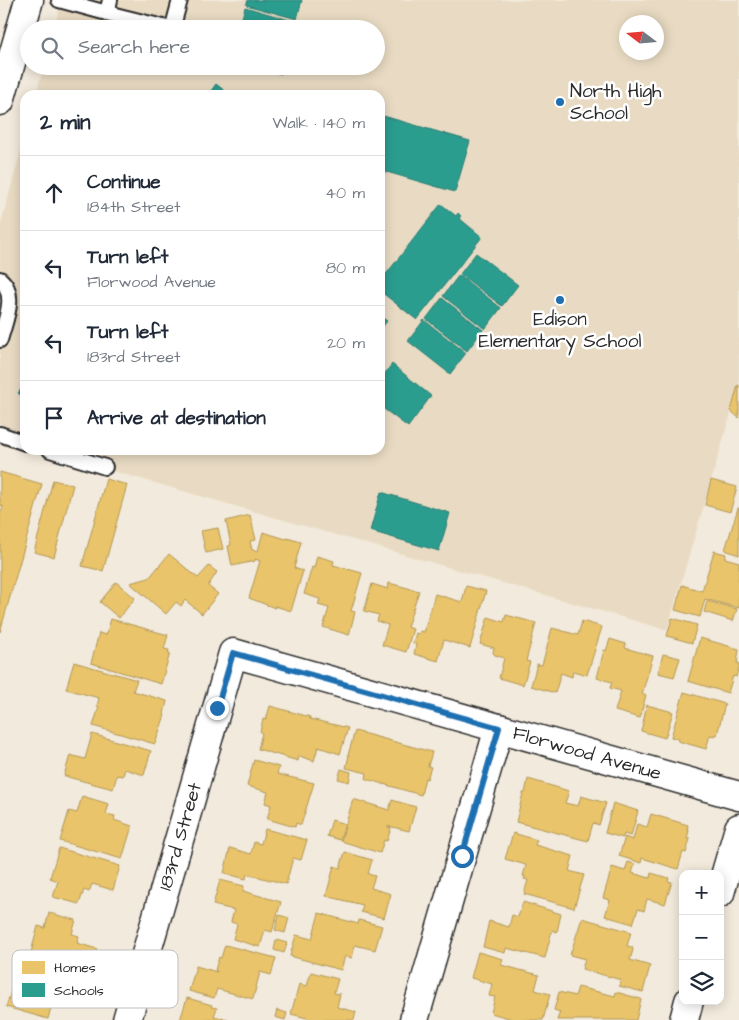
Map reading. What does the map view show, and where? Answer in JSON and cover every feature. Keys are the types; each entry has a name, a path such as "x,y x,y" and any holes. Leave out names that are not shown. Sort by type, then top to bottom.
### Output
{"street":[{"path":"23,20 29,0"},
{"path":"0,101 20,31"},
{"name":"Florwood Avenue","path":"233,653 739,796"},
{"name":"183rd Street","path":"147,950 233,653"},
{"path":"414,1020 499,728"},
{"path":"724,879 739,828"},
{"path":"684,1020 688,1005"}],"lane":[{"path":"59,0 108,6 146,20"},
{"path":"175,20 180,0"},
{"path":"0,279 6,284 10,301 0,340"},
{"path":"0,434 20,441"},
{"path":"67,455 105,466"}],"shaded area":[{"name":"Edison Elementary School","path":"62,0 739,0 739,386 667,630 57,455 385,455 385,90 37,90 42,75 385,75 385,20 56,20"},
{"path":"20,154 20,445 0,439 0,227"}],"building: Homes":[{"path":"739,385 739,418 731,411"},
{"path":"0,472 42,484 0,632 0,515 3,506 0,505"},
{"path":"106,479 127,485 103,571 82,566"},
{"path":"53,480 73,485 54,557 34,552"},
{"path":"711,480 737,487 730,512 705,505"},
{"path":"739,508 739,555 725,550"},
{"path":"250,515 256,540 250,541 252,550 258,551 263,532 301,542 294,568 303,571 291,611 275,606 275,608 249,598 260,561 255,559 255,561 232,566 228,546 231,545 226,521"},
{"path":"218,528 223,549 206,553 201,531"},
{"path":"714,551 726,554 725,558 739,562 739,608 705,599 700,617 675,610 682,585 702,591"},
{"path":"169,554 198,578 209,566 217,572 208,586 218,594 202,614 185,600 181,606 176,602 166,614 130,583 149,578"},
{"path":"317,556 334,561 333,565 362,573 351,611 355,612 349,635 323,627 329,608 318,605 320,599 304,594"},
{"path":"116,582 135,598 119,618 100,602"},
{"path":"389,583 419,591 407,627 413,629 406,652 382,645 388,625 377,621 379,615 364,611 372,584 388,589"},
{"path":"466,586 486,591 470,648 444,640 438,661 414,654 416,644 413,643 416,633 424,632 435,594 462,602"},
{"path":"707,601 737,609 733,621 704,612"},
{"path":"506,615 536,623 526,661 530,662 523,685 499,678 504,658 493,653 494,648 480,644 488,617 504,622"},
{"path":"672,618 697,625 692,643 667,636"},
{"path":"111,619 168,635 164,649 169,650 168,653 170,653 161,684 91,663 99,633 106,635"},
{"path":"582,621 602,627 587,675 573,671 572,677 561,673 555,693 531,686 537,664 542,665 552,628 578,635"},
{"path":"700,638 739,649 737,663 739,663 739,667 736,677 733,676 728,693 688,681"},
{"path":"610,639 626,644 625,648 653,656 642,694 646,695 640,718 615,711 621,691 610,688 612,682 597,678 604,650 606,651"},
{"path":"663,654 680,658 674,677 658,673"},
{"path":"74,662 137,680 133,691 167,701 165,715 155,744 93,726 99,707 97,706 99,698 66,689"},
{"path":"684,692 725,704 717,735 710,735 706,749 678,741 679,739 671,737"},
{"path":"647,705 673,712 665,738 641,731"},
{"path":"270,706 310,717 310,719 348,728 340,754 318,747 314,761 299,756 298,761 258,749 263,719 266,720"},
{"path":"355,731 432,752 428,766 431,767 427,779 425,778 421,795 366,779 367,773 346,768"},
{"path":"92,734 151,751 144,775 125,769 123,776 117,775 113,789 64,776 70,755 85,759"},
{"path":"254,760 279,767 277,774 314,783 301,825 296,823 295,827 267,819 271,805 265,803 268,792 247,786"},
{"path":"341,769 351,772 349,782 338,779"},
{"path":"528,779 569,791 565,803 578,806 581,796 606,803 599,825 593,823 588,841 516,822"},
{"path":"82,796 109,804 106,814 115,816 114,820 132,826 122,859 60,841 69,811 77,813"},
{"path":"353,799 389,810 392,800 416,807 409,831 388,826 391,828 387,841 384,840 380,853 341,841"},
{"path":"613,803 638,811 631,836 624,834 623,838 605,833"},
{"path":"651,814 688,825 687,839 690,839 686,853 683,852 678,869 642,858 641,863 619,856 625,837 633,840 637,824 647,827"},
{"path":"332,820 345,824 340,840 327,836"},
{"path":"265,829 307,840 301,860 293,858 286,884 247,874 246,879 224,873 230,848 251,854 254,842 261,844"},
{"path":"513,833 537,840 535,845 573,856 569,871 584,875 574,908 524,894 528,880 524,879 525,876 523,876 526,865 505,859"},
{"path":"59,848 120,866 113,890 92,884 89,892 84,890 79,904 53,897 58,881 50,878"},
{"path":"345,852 372,860 368,874 375,876 371,888 391,894 384,918 361,912 363,905 326,896 334,866 340,868"},
{"path":"628,862 635,864 632,873 650,878 651,873 669,878 668,881 672,882 665,904 647,899 644,911 638,909 633,924 605,916 610,900 603,898 612,867 625,871"},
{"path":"220,880 244,886 243,891 281,902 272,932 265,930 260,947 233,939 237,924 231,922 234,910 213,905"},
{"path":"523,902 561,914 557,932 552,930 545,958 506,948 505,953 483,947 489,921 509,927 512,915 518,917"},
{"path":"49,913 76,920 72,934 79,936 77,943 97,950 32,950 38,926 45,928"},
{"path":"319,913 358,924 359,920 382,926 375,950 355,945 352,958 345,956 341,970 290,956 296,935 312,939"},
{"path":"279,915 289,918 285,933 275,930"},
{"path":"582,918 631,932 627,946 632,947 633,950 630,960 650,966 643,992 619,986 621,980 582,969 585,959 570,955"},
{"path":"276,940 287,943 284,953 274,950"},
{"path":"225,945 276,958 271,975 260,972 253,999 217,989 214,998 189,991 196,966 217,972 215,970"},
{"path":"478,952 503,959 501,965 539,975 535,990 550,994 543,1020 516,1020 491,1013 495,997 489,996 492,984 471,978"},
{"path":"311,972 338,979 334,993 340,994 337,1007 356,1012 354,1020 315,1020 291,1014 299,984 307,986"},
{"path":"578,987 615,996 616,992 641,999 636,1020 557,1020 560,1012 554,1010 559,992 575,996"},
{"path":"12,988 12,1008 51,1008 48,1019 6,1007"},
{"path":"187,998 212,1005 211,1007 217,1008 214,1016 228,1020 180,1020"},
{"path":"277,1010 287,1013 285,1020 275,1017"}],"building: Schools":[{"path":"248,0 302,0 297,19 246,5"},
{"path":"245,7 289,20 241,20"},
{"path":"216,84 224,90 212,90"},
{"path":"385,116 470,141 455,192 385,171"},
{"path":"441,204 456,216 458,213 461,216 459,218 482,237 417,320 385,295 385,276"},
{"path":"476,253 518,285 502,306 460,274"},
{"path":"459,275 501,308 485,329 443,296"},
{"path":"442,298 483,330 467,351 426,319"},
{"path":"424,320 466,353 450,374 408,341"},
{"path":"392,364 431,396 408,427 385,410 385,373"},
{"path":"381,492 450,513 439,551 370,531"}],"place":[{"name":"North High School","path":"560,102"},
{"name":"Edison Elementary School","path":"560,300"}],"route":[{"path":"217,708 233,653 499,728 462,856"}]}
